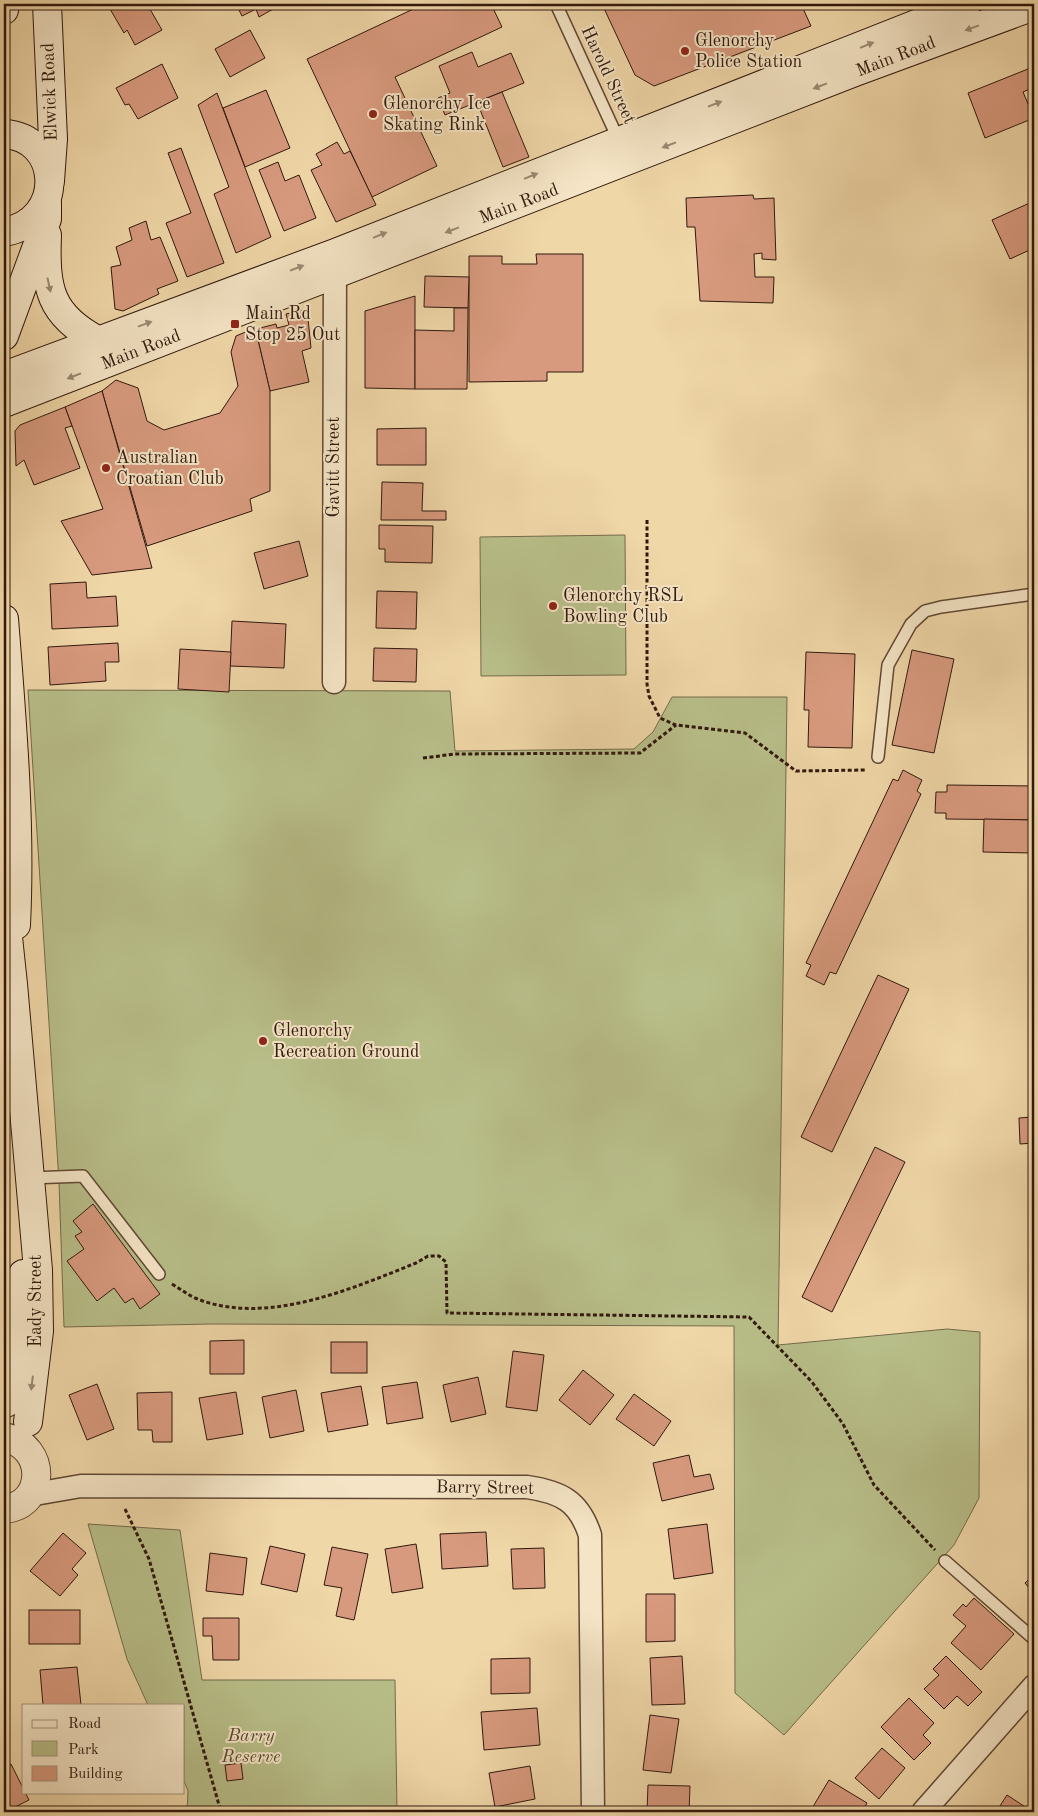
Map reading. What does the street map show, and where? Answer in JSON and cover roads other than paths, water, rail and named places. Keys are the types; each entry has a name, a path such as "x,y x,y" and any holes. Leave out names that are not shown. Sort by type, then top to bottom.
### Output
{"main road":[{"path":"4,10 6,4"},
{"name":"Elwick Road","path":"4,336 48,199 53,139 47,4"},
{"name":"Main Road","path":"624,151 967,4"},
{"name":"Main Road","path":"4,403 335,264 624,151 1007,9 1034,6"},
{"path":"4,134 22,139 34,147 47,166 46,272 54,302 72,324 99,341"},
{"path":"4,232 20,228 34,218 48,199"},
{"name":"Main Road","path":"4,376 99,341 335,264"},
{"name":"Eady Street","path":"4,619 11,702 18,884 13,984"},
{"name":"Eady Street","path":"4,900 13,984 28,1178 38,1270 39,1331 28,1422 36,1477 17,1503"},
{"name":"Eady Street","path":"5,1406 13,1370 18,1324 28,1178"},
{"path":"4,1437 14,1439 24,1445 34,1461"},
{"path":"4,1531 17,1503"}],"street":[{"name":"Gavitt Street","path":"334,682 335,264"},
{"name":"Barry Street","path":"34,1461 81,1486"},
{"name":"Barry Street","path":"17,1503 81,1486 527,1487 559,1494 578,1510 590,1535 593,1812"},
{"path":"923,1812 1034,1686"}],"lane":[{"name":"Harold Street","path":"556,4 624,151"},
{"path":"878,757 888,666 911,624 925,611 941,607 1034,594"},
{"path":"28,1178 83,1176 159,1274"},
{"path":"945,1561 1034,1639"}],"place":[{"name":"Glenorchy Police Station","path":"685,51"},
{"name":"Glenorchy Ice Skating Rink","path":"373,114"},
{"name":"Main Rd Stop 25 Out","path":"235,324"},
{"name":"Australian Croatian Club","path":"106,468"},
{"name":"Glenorchy RSL Bowling Club","path":"553,606"},
{"name":"Glenorchy Recreation Ground","path":"263,1041"}],"park label":[{"name":"Barry Reserve","path":"251,1746"}]}
